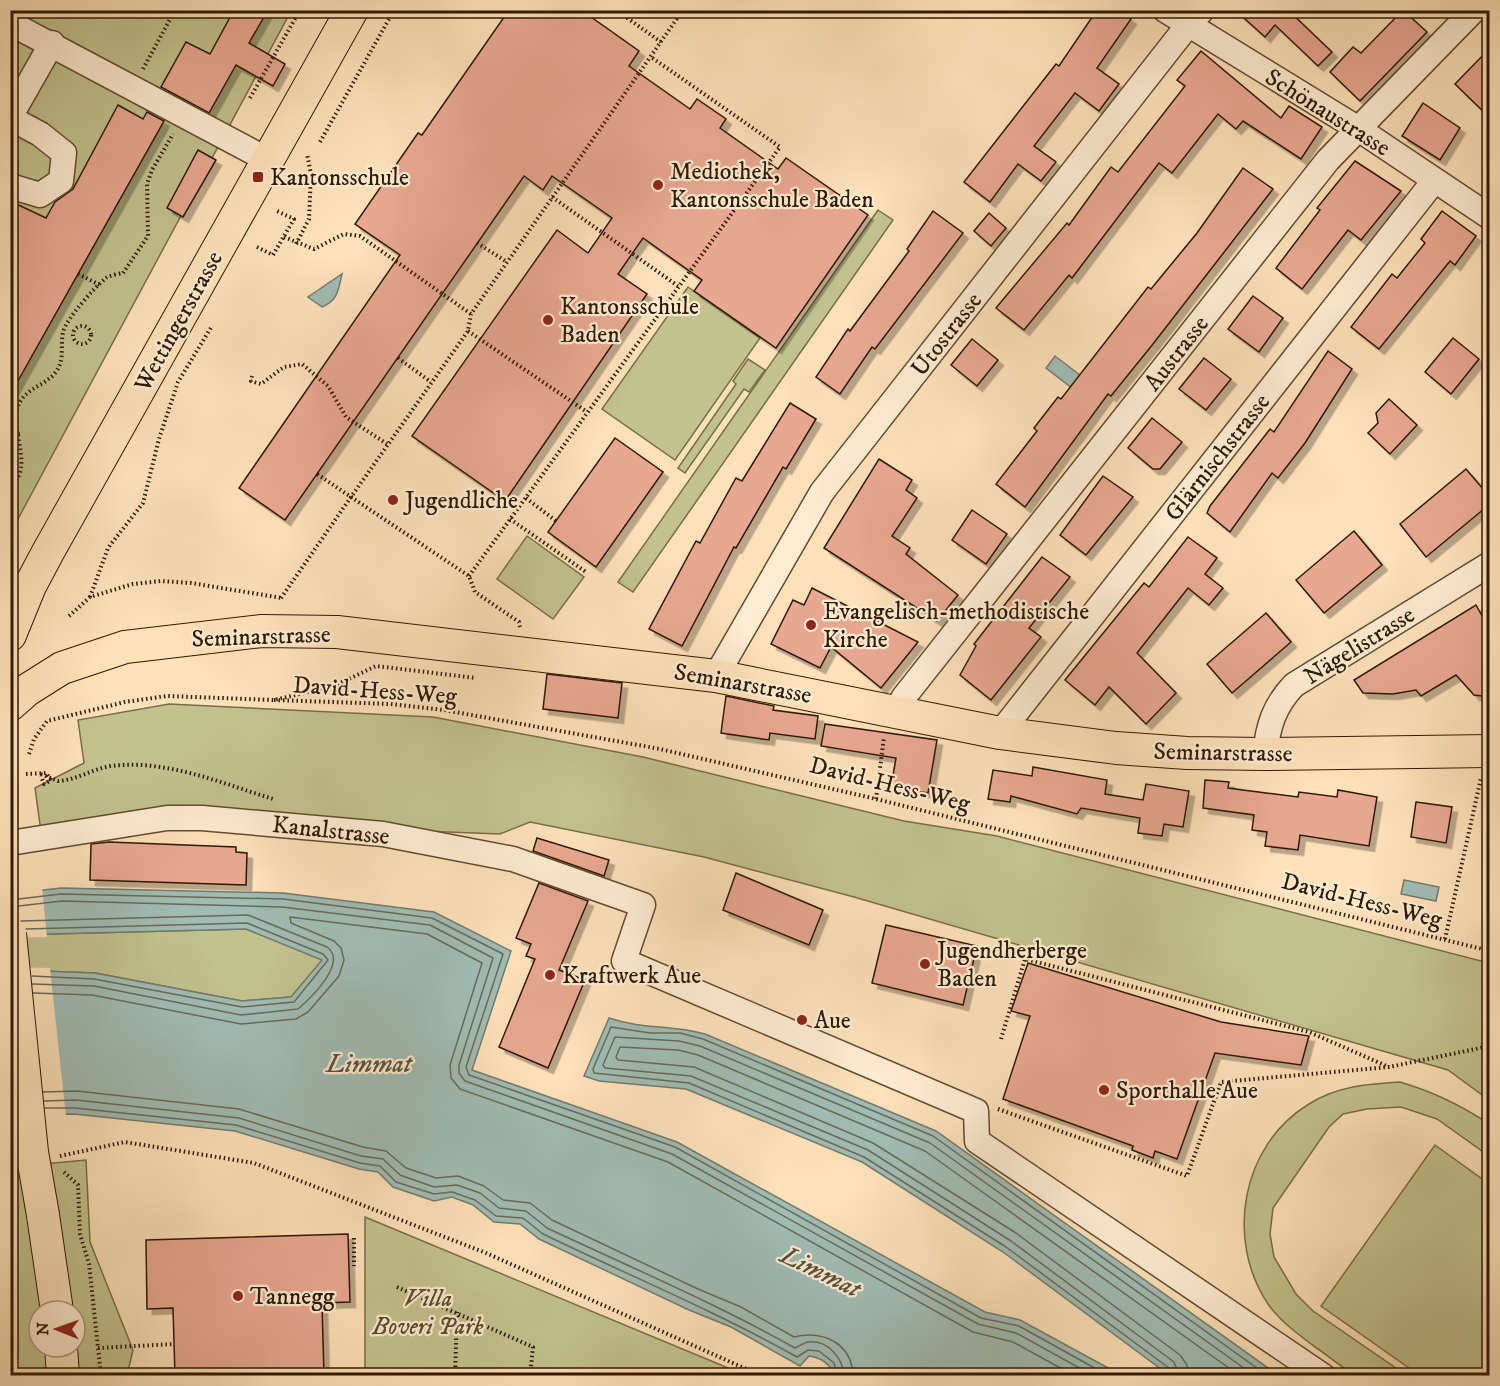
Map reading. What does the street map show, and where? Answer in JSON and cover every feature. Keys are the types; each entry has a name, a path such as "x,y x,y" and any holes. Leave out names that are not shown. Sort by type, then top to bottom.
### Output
{"main road":[{"name":"Wettingerstrasse","path":"14,618 48,552 352,10"},
{"name":"Seminarstrasse","path":"10,705 27,690 62,668 125,647 262,631 337,632 716,676 1000,733 1116,748 1186,753 1265,754 1488,751"},
{"path":"10,934 32,1152 56,1299"},
{"path":"62,1359 63,1376"}],"street":[{"name":"Schönaustrasse","path":"1165,10 1195,18 1490,217"},
{"name":"Austrasse","path":"889,710 904,697 1328,160 1474,10"},
{"name":"Utostrasse","path":"716,676 822,492 1195,18"},
{"path":"10,23 268,160"},
{"path":"10,186 40,195 61,181 64,153 40,134 10,118 52,44"},
{"name":"Glärnischstrasse","path":"1000,733 1434,181"},
{"name":"Nägelistrasse","path":"1265,754 1268,725 1280,699 1294,685 1490,564"},
{"name":"Kanalstrasse","path":"10,843 167,818 202,818 383,834 513,859 643,905 624,961 976,1111 977,1141 1323,1376"}],"path":[{"path":"133,88 175,10"},
{"path":"250,98 300,10"},
{"path":"320,142 394,10"},
{"path":"616,10 661,42"},
{"path":"69,616 90,597 133,584 161,581 191,583 282,598 387,444 468,331 471,314 683,10"},
{"path":"470,576 780,147 651,57"},
{"path":"10,487 20,475 20,434 15,418 17,409 27,392 57,371 62,357 66,326 107,277 123,273 148,237 147,184 152,170 184,115"},
{"path":"296,244 309,219 310,174 307,154"},
{"path":"552,197 678,286"},
{"path":"257,247 273,255 294,219 277,211"},
{"path":"284,237 296,244 314,249 344,234 360,236 471,314"},
{"path":"477,243 507,262"},
{"path":"78,274 100,285"},
{"path":"66,326 75,331"},
{"path":"90,597 108,548 143,503 159,439 178,382 212,326"},
{"path":"84,327 89,329 90,339 81,344 76,341 75,331 84,327"},
{"path":"468,331 587,412"},
{"path":"398,358 431,382"},
{"path":"252,375 251,381 261,384 284,367 302,364 328,386 346,417 387,444"},
{"path":"10,435 20,434"},
{"path":"317,474 470,576 476,592 519,622 521,633"},
{"path":"526,498 556,521"},
{"path":"510,519 586,572"},
{"path":"274,700 334,686 376,666 456,678 480,678"},
{"name":"David-Hess-Weg","path":"29,754 34,739 47,721 125,702 167,696 390,704 444,710 660,749 876,799 1490,951"},
{"path":"876,799 884,736 879,727 889,710"},
{"path":"1445,939 1488,751"},
{"path":"26,774 46,773 51,780 44,784 41,775 58,781 94,770 146,765 181,771 283,802"},
{"path":"1001,1039 1025,958 1309,1032 1389,1067"},
{"path":"990,1106 1187,1176 1221,1082 1389,1067 1490,1046"},
{"path":"55,1156 72,1155 111,1143 124,1142 254,1163 486,1253 762,1376"},
{"path":"78,1185 80,1234 89,1264 101,1376"},
{"path":"354,1238 354,1266"},
{"path":"397,1287 533,1347 530,1376"},
{"path":"455,1376 457,1312"},
{"path":"98,1348 174,1344"}],"green space":[{"path":"11,11 291,11 11,532"},
{"path":"878,210 893,220 633,592 618,582"},
{"path":"688,287 760,338 675,460 602,409"},
{"path":"748,359 765,370 749,392 744,389 685,473 678,468 736,384 733,381"},
{"path":"527,536 584,577 553,619 497,579"},
{"path":"169,704 433,717 643,757 904,821 997,836 1489,963 1489,1100 1448,1070 854,897 704,857 530,822 500,834 341,828 180,828 43,846 35,788 84,763 78,720"},
{"path":"246,929 323,960 291,997 242,1001 95,973 11,970 11,935"},
{"path":"1400,1082 1447,1100 1489,1124 1489,1156 1437,1119 1401,1107 1367,1109 1343,1114 1329,1127 1273,1208 1270,1234 1274,1257 1296,1294 1313,1311 1406,1375 1368,1377 1352,1373 1341,1366 1290,1327 1268,1304 1255,1279 1247,1252 1244,1223 1247,1195 1255,1168 1268,1144 1286,1122 1309,1104 1342,1090 1365,1085"},
{"path":"1435,1145 1489,1184 1489,1375 1419,1375 1321,1306"},
{"path":"86,1160 90,1242 133,1350 127,1375 11,1376 11,1167"},
{"name":"Villa Boveri Park","path":"365,1217 745,1375 365,1375"}],"water":[{"path":"342,274 336,294 327,304 322,307 308,297"},
{"path":"1055,356 1094,386 1085,398 1046,368"},
{"path":"1404,880 1439,887 1436,901 1401,894"},
{"name":"Limmat","path":"61,888 283,893 434,912 511,951 472,1070 677,1142 985,1312 1020,1320 1121,1375 834,1375 829,1372 830,1367 821,1359 809,1356 800,1366 731,1327 689,1310 539,1239 520,1224 494,1222 473,1205 452,1197 434,1201 393,1187 378,1172 359,1169 235,1131 74,1114 11,1115 11,970 95,973 242,1001 291,997 322,960 246,929 11,935 10,894"},
{"path":"609,1018 633,1024 705,1034 936,1131 1278,1375 1169,1375 1003,1252 862,1162 686,1089 599,1081 584,1076"}],"pier":[{"path":"42,887 47,937 10,938 10,891"},
{"path":"10,967 50,968 66,1117 10,1118"}],"building":[{"path":"234,10 268,10 249,43 285,64 273,86 236,65 209,113 161,87 186,42 210,54"},
{"path":"509,10 581,10 639,51 629,66 690,109 697,99 726,119 720,128 778,169 786,158 868,215 776,348 694,291 702,280 643,238 618,274 647,294 505,501 412,436 557,230 588,253 612,218 552,176 543,190 524,176 285,520 239,488 400,255 355,224 418,133 422,135"},
{"path":"1097,10 1119,10 1131,19 1097,68 1119,84 1099,111 1075,93 1034,146 1056,162 1041,181 1018,164 990,202 964,182 1056,64 1059,66"},
{"path":"1235,10 1288,10 1332,52 1318,66 1275,25 1265,37"},
{"path":"1403,10 1427,32 1360,101 1330,72 1353,47 1361,53"},
{"path":"1490,48 1490,118 1455,84"},
{"path":"1201,51 1281,118 1289,106 1322,127 1301,159 1243,121 1236,129 1218,114 1172,173 1159,163 1072,278 1069,275 1024,330 996,308 1067,223 1069,225 1111,167 1118,172 1185,86 1177,80"},
{"path":"1423,103 1460,128 1440,160 1402,136"},
{"path":"118,105 143,119 147,112 164,121 10,395 10,201 46,218 55,202 73,189"},
{"path":"198,150 216,160 183,217 167,208"},
{"path":"1355,161 1401,191 1361,240 1348,230 1302,289 1276,268 1320,210 1317,208"},
{"path":"1243,168 1273,189 1153,344 1111,396 1108,394 1025,507 996,484 1037,431 1034,428 1058,397 1061,399 1148,287 1151,289 1197,233"},
{"path":"933,211 963,233 875,349 872,347 840,394 816,377 848,329 850,331 909,251 907,249"},
{"path":"1442,211 1476,236 1455,265 1450,261 1379,349 1351,327 1392,274 1397,278 1425,243 1421,239"},
{"path":"989,213 1006,228 991,246 974,231"},
{"path":"1253,296 1283,318 1259,352 1228,329"},
{"path":"1453,338 1479,359 1451,394 1425,372"},
{"path":"972,339 998,360 977,386 951,365"},
{"path":"1328,351 1352,369 1305,443 1278,478 1272,473 1230,532 1207,513 1210,506 1270,429 1274,432"},
{"path":"1204,358 1231,379 1206,410 1179,389"},
{"path":"1389,399 1417,425 1390,454 1368,433 1378,423 1376,413"},
{"path":"790,403 816,419 786,469 783,467 736,548 734,547 682,646 649,629 696,541 700,543 736,478 742,481"},
{"path":"1152,418 1182,442 1160,469 1153,469 1128,448"},
{"path":"615,438 663,472 596,567 548,532"},
{"path":"879,459 912,480 906,490 917,498 892,536 910,548 906,554 958,595 937,621 824,548"},
{"path":"1466,469 1490,497 1490,504 1426,557 1400,524"},
{"path":"1103,476 1133,497 1086,555 1060,535"},
{"path":"972,510 1007,534 986,564 952,540"},
{"path":"1354,531 1382,565 1324,613 1296,580"},
{"path":"1188,537 1217,558 1205,574 1223,588 1209,605 1188,588 1137,653 1176,693 1146,724 1109,687 1095,705 1065,680 1144,583 1149,587"},
{"path":"1042,557 1070,577 1029,628 1041,637 991,700 960,675 976,646 974,644"},
{"path":"812,588 918,642 881,688 831,647 820,668 771,644 793,600 804,605"},
{"path":"1476,605 1490,630 1490,697 1474,695 1456,675 1421,696 1416,690 1393,694 1363,693 1354,680"},
{"path":"1266,613 1291,642 1232,693 1207,664"},
{"path":"547,674 622,683 618,718 543,709"},
{"path":"726,696 774,706 773,710 818,716 815,739 770,733 769,740 721,733"},
{"path":"825,724 937,740 928,793 891,787 896,758 821,746"},
{"path":"1033,767 1107,780 1105,794 1143,800 1146,784 1189,791 1183,827 1164,824 1162,836 1138,833 1140,818 1081,808 1077,814 1011,796 1010,802 988,799 993,770 1032,776"},
{"path":"1205,780 1229,782 1228,788 1298,797 1299,792 1337,797 1338,790 1377,797 1369,846 1300,835 1298,850 1265,846 1267,832 1252,830 1254,815 1203,808"},
{"path":"1416,802 1452,807 1446,843 1411,837"},
{"path":"537,838 609,860 604,876 533,851"},
{"path":"109,842 236,847 236,852 247,853 246,885 90,880 91,844"},
{"path":"736,873 823,910 809,945 723,910"},
{"name":"Kraftwerk Aue","path":"539,883 588,901 559,970 585,980 548,1068 499,1047 535,959 526,956 531,944 516,938"},
{"path":"886,925 977,946 963,1005 872,983"},
{"path":"1028,963 1221,1022 1309,1036 1301,1065 1215,1053 1177,1159 1155,1151 1153,1158 1132,1150 1133,1146 1003,1099 1030,1016 1011,1011"},
{"path":"348,1234 350,1302 322,1303 324,1376 175,1376 173,1308 147,1309 146,1240"}],"place":[{"name":"Kantonsschule","path":"258,177"},
{"name":"Mediothek, Kantonsschule Baden","path":"658,185"},
{"name":"Kantonsschule Baden","path":"548,320"},
{"name":"Jugendliche","path":"393,500"},
{"name":"Evangelisch-methodistische Kirche","path":"811,625"},
{"name":"Jugendherberge Baden","path":"925,964"},
{"name":"Kraftwerk Aue","path":"550,975"},
{"name":"Aue","path":"802,1020"},
{"name":"Sporthalle Aue","path":"1104,1090"},
{"name":"Tannegg","path":"238,1296"}]}
